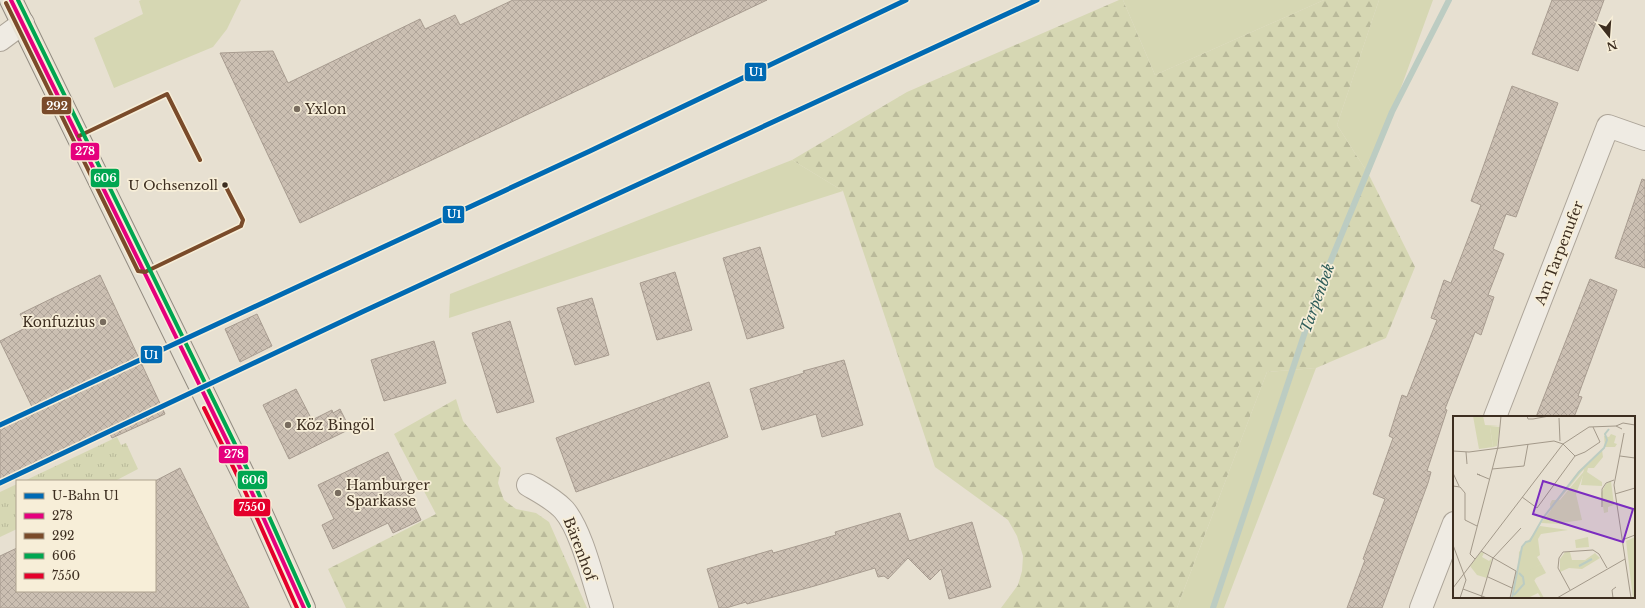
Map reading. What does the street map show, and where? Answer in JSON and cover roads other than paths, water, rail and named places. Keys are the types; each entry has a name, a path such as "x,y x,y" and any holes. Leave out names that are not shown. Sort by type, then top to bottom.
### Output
{"main road":[{"path":"11,0 249,486 304,608"}],"street":[{"path":"0,40 23,23"},
{"name":"Am Tarpenufer","path":"1495,416 1608,126 1645,139"},
{"name":"Bärenhof","path":"528,485 555,501 564,510 576,532 602,608"},
{"path":"1421,608 1453,526"}],"waterway":[{"name":"Tarpenbek","path":"1213,608 1320,287 1392,112 1449,0"}],"metro line":[{"name":"U1","path":"0,425 590,151 906,0"},
{"name":"U1","path":"0,483 362,312 1037,0"}],"place":[{"name":"Yxlon","path":"297,109"},
{"name":"U Ochsenzoll","path":"225,185"},
{"name":"Konfuzius","path":"103,322"},
{"name":"Köz Bingöl","path":"288,425"},
{"name":"Hamburger Sparkasse","path":"338,493"}]}
